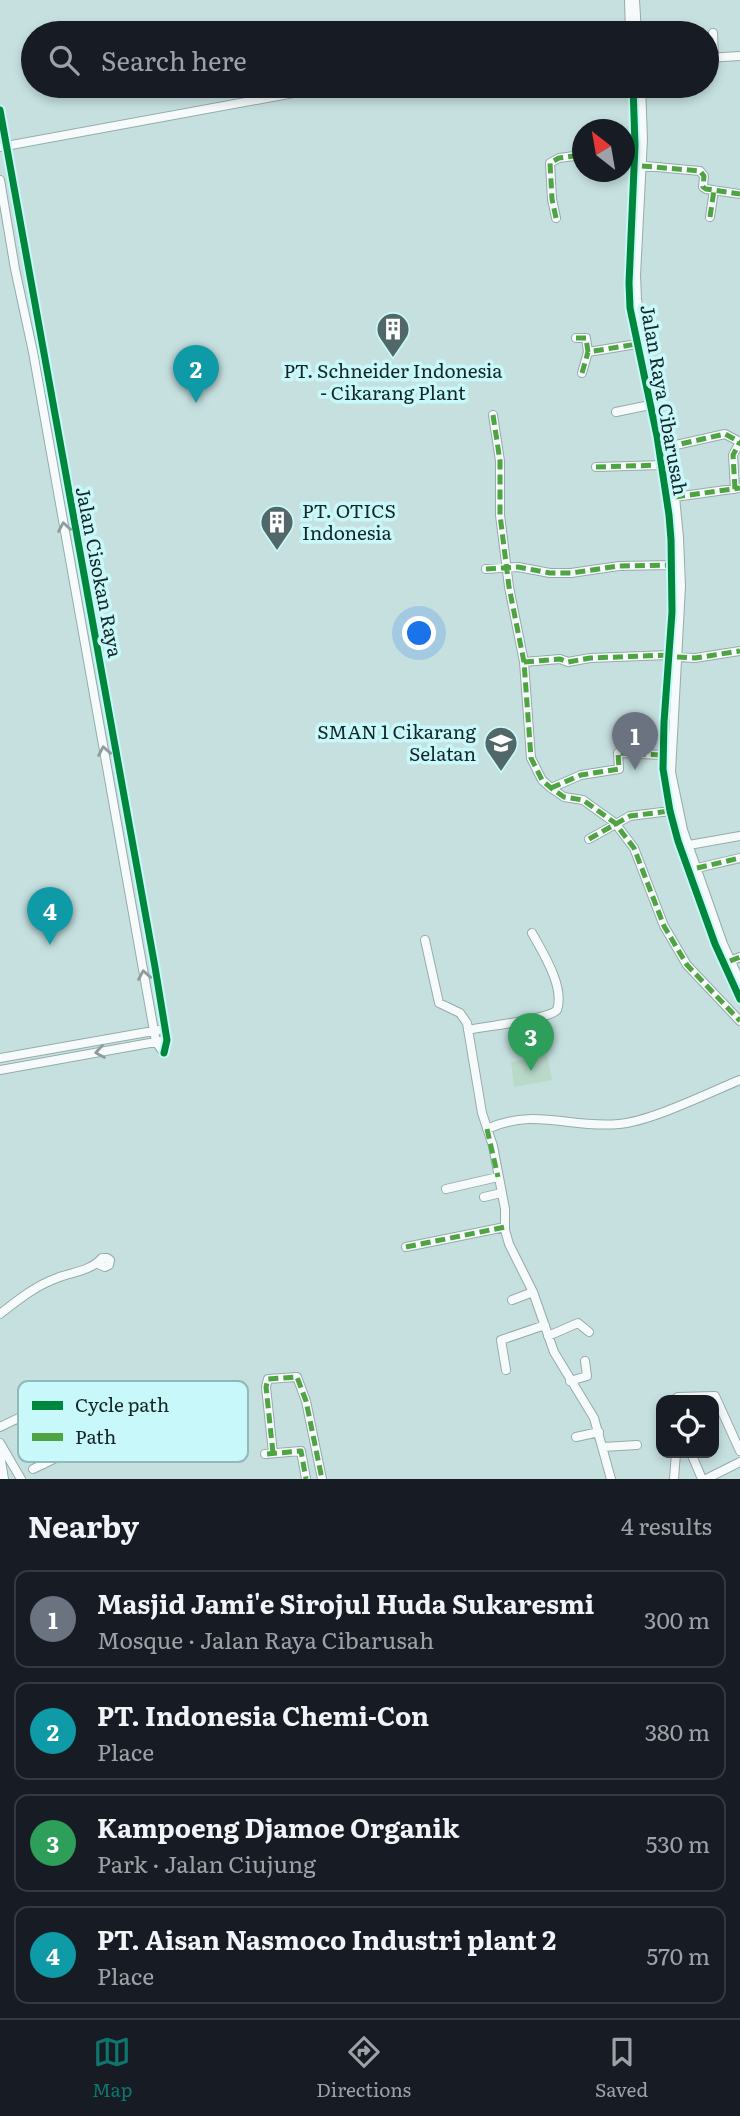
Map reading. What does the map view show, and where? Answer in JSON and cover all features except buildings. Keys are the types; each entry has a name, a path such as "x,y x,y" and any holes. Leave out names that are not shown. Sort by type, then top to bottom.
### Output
{"street":[{"path":"629,0 630,21"},
{"path":"635,0 636,21"},
{"path":"719,57 740,56"},
{"path":"3,146 266,98"},
{"name":"Jalan Raya Cibarusah","path":"636,98 637,299 643,342 667,447 664,464 669,515 673,656 667,766 671,804 715,944 740,999"},
{"name":"Jalan Cisokan Raya","path":"0,110 3,146 167,1040"},
{"path":"556,218 552,200 551,163 559,158 572,156"},
{"path":"635,165 700,171 704,176 703,187 740,194"},
{"name":"Jalan Raya Cibarusah","path":"638,165 629,283 631,317 664,464 676,497 681,586 663,755 667,766"},
{"name":"Jalan Cisokan Raya","path":"0,180 156,1042"},
{"path":"710,217 714,190"},
{"path":"576,338 586,338 588,352 582,373"},
{"path":"588,352 637,344"},
{"path":"615,412 650,405"},
{"path":"493,415 500,461 500,515 524,662 531,758 542,780 551,788 564,797 583,800 615,823 634,848 664,926 687,965 740,1021"},
{"path":"667,447 724,434 740,442 733,455 738,489 676,497"},
{"path":"596,467 664,464"},
{"path":"486,569 507,567 559,573 619,566 671,565"},
{"path":"524,662 673,656 695,658 740,651"},
{"path":"551,788 581,775 619,769 618,753 663,755"},
{"path":"589,839 615,823 671,804"},
{"name":"Jalan Raya Cibarusah","path":"671,804 740,981"},
{"path":"689,845 740,836"},
{"path":"697,868 740,858"},
{"path":"468,1030 555,1013 559,999 550,964 532,933"},
{"path":"425,940 439,1003 460,1013 468,1030 480,1105 505,1209 509,1244 533,1292 554,1352 591,1412 611,1479"},
{"path":"730,961 740,957"},
{"path":"0,1058 165,1028"},
{"path":"0,1070 167,1040 164,1053 156,1042"},
{"path":"487,1129 513,1119 533,1118 608,1124 631,1122 740,1080"},
{"path":"446,1189 498,1177"},
{"path":"484,1197 501,1193"},
{"path":"406,1247 505,1227"},
{"path":"0,1314 27,1292 98,1264"},
{"path":"512,1300 533,1292"},
{"path":"548,1336 578,1323 589,1332"},
{"path":"506,1370 501,1340 545,1325"},
{"path":"570,1381 587,1376 585,1361"},
{"path":"306,1479 301,1451 269,1453 266,1387 268,1379 297,1377 306,1401 322,1479"},
{"path":"719,1405 740,1451"},
{"path":"0,1427 18,1419"},
{"path":"576,1437 599,1432"},
{"path":"0,1443 21,1479"},
{"path":"603,1447 637,1445"},
{"path":"0,1455 4,1479"},
{"path":"674,1479 676,1458"},
{"path":"694,1458 704,1479 740,1462"},
{"path":"33,1469 48,1462"}],"green space":[{"path":"547,1055 552,1080 514,1087 511,1062"}],"marked path":[{"path":"556,218 550,163 559,158 572,156"},
{"path":"642,166 700,171 704,176 703,187 706,189 740,194"},
{"path":"710,217 714,190"},
{"path":"576,338 586,338 588,352 637,344"},
{"path":"582,373 588,352"},
{"path":"493,415 500,461 500,515 509,587 524,662 531,758 542,780 551,788 564,797 583,800 615,823 634,848 664,926 687,965 740,1021"},
{"path":"667,447 725,434 740,442"},
{"path":"735,489 733,455 740,442"},
{"path":"596,467 662,465"},
{"path":"675,497 740,488"},
{"path":"486,569 518,567 550,573 571,573 619,566 672,565"},
{"path":"677,657 695,658 740,651"},
{"path":"524,662 560,659 568,662 590,658 669,655"},
{"path":"551,788 581,775 619,769 618,753 663,755"},
{"path":"589,839 630,816 670,811"},
{"path":"697,868 740,858"},
{"path":"730,961 740,957"},
{"path":"487,1129 498,1177"},
{"path":"406,1247 505,1227"},
{"path":"273,1453 266,1387 268,1379 297,1377 306,1401 322,1479"},
{"path":"267,1454 301,1451 306,1479"}],"cycle path":[{"path":"633,98 635,145 630,308 657,436 671,540 672,612 663,769 678,841 715,944 740,999"},
{"path":"0,110 155,967 167,1040 164,1053"}],"place":[{"name":"PT. Schneider Indonesia - Cikarang Plant","path":"393,359"},
{"name":"PT. Indonesia Chemi-Con","path":"196,403"},
{"name":"PT. OTICS Indonesia","path":"277,552"},
{"name":"Masjid Jami'e Sirojul Huda Sukaresmi","path":"635,770"},
{"name":"SMAN 1 Cikarang Selatan","path":"501,773"},
{"name":"PT. Aisan Nasmoco Industri plant 2","path":"50,945"},
{"name":"Kampoeng Djamoe Organik","path":"531,1071"}]}
